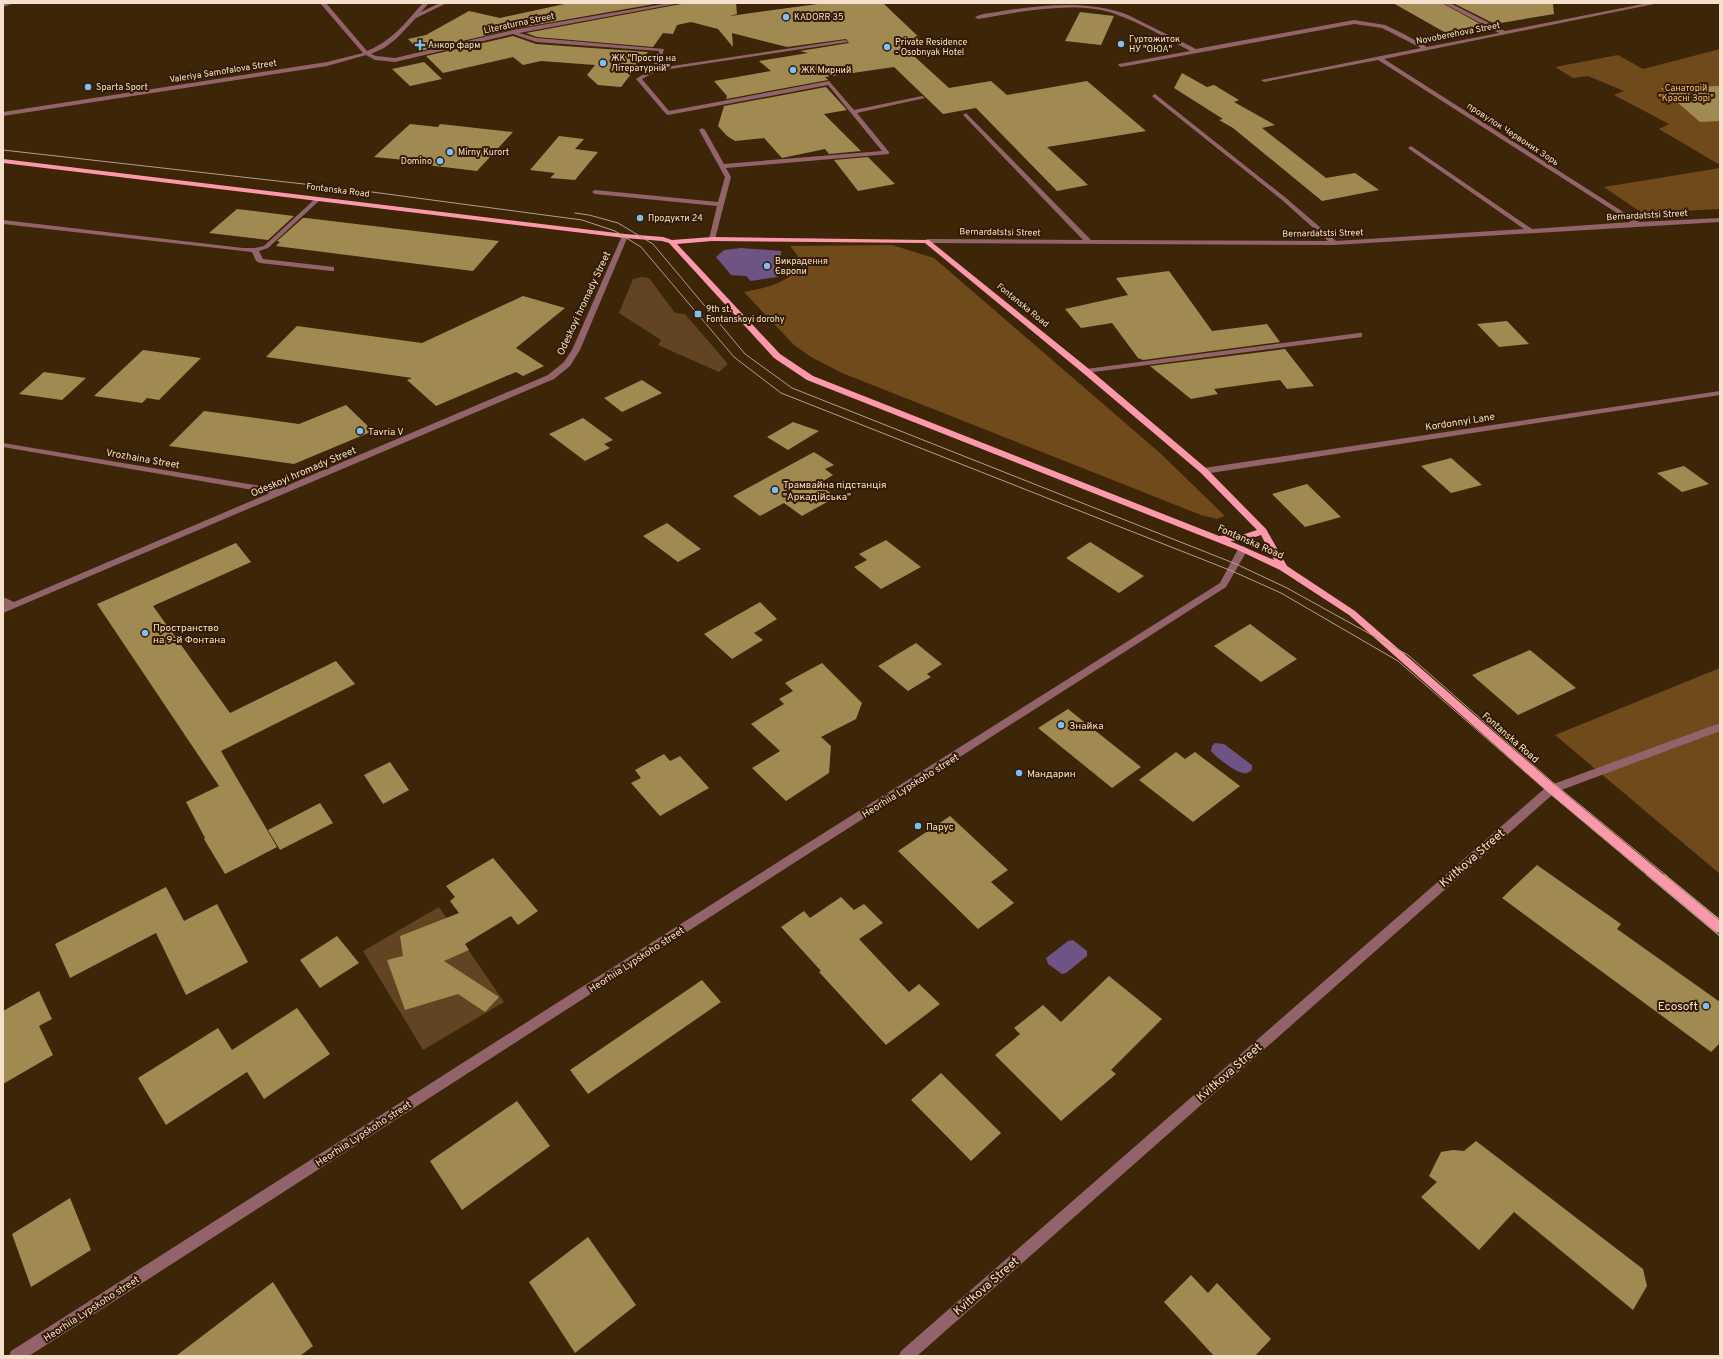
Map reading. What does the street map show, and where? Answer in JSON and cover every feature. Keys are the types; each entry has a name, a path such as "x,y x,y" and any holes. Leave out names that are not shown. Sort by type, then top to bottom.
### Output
{"main road":[{"name":"Fontanska Road","path":"3,161 625,236 662,239 671,242 712,239 927,241 1086,371 1204,471 1263,531 1283,568"},
{"name":"Fontanska Road","path":"671,242 777,356 810,378 1243,549 1283,568 1352,613 1552,789 1720,928"},
{"path":"1216,538 1246,537 1263,531"}],"street":[{"path":"3,5 11,3"},
{"path":"323,3 366,53"},
{"name":"Valeriya Samofalova Street","path":"3,114 327,64 366,53 389,42 426,3"},
{"path":"412,18 444,3"},
{"name":"Literaturna Street","path":"366,53 375,58 394,60 513,32 678,3"},
{"path":"1446,3 1504,33"},
{"name":"Novoberehova Street","path":"1264,80 1656,3"},
{"path":"978,17 1056,4 1096,7 1115,12 1195,51"},
{"path":"1121,65 1354,22 1384,26 1427,49"},
{"path":"513,32 536,40 662,50 654,70"},
{"path":"722,166 841,158 887,153 830,83 668,113 639,79 654,70 846,42"},
{"name":"провулок Червоних Зорь","path":"1379,58 1638,224"},
{"path":"1155,96 1284,199 1334,243"},
{"path":"853,112 922,98"},
{"path":"966,115 1089,242"},
{"path":"702,130 728,177 712,239"},
{"path":"1411,148 1531,231"},
{"path":"595,192 722,204"},
{"path":"3,222 243,250 255,250 266,247 318,199"},
{"name":"Bernardatstsi Street","path":"927,241 1334,243 1720,220"},
{"name":"Odeskoyi hromady Street","path":"3,610 551,377 567,364 576,350 625,236"},
{"path":"255,250 260,261 331,269"},
{"path":"1086,371 1359,335"},
{"name":"Kordonnyi Lane","path":"1204,471 1720,393"},
{"name":"Vrozhaina Street","path":"3,445 280,492"},
{"name":"Heorhiia Lypskoho street","path":"16,1356 793,858 1223,585 1243,549"},
{"path":"3,600 14,606"},
{"path":"1552,789 1720,727"},
{"name":"Kvitkova Street","path":"906,1356 1552,789"}],"shaded area":[{"path":"741,248 781,251 781,272 777,277 751,281 746,276 731,275 716,257 724,250"},
{"path":"642,277 649,278 675,313 685,314 728,364 719,372 658,345 661,340 619,313 633,279"},
{"path":"1215,743 1224,744 1252,765 1252,770 1247,773 1243,773 1226,764 1211,751 1212,746"},
{"path":"439,907 504,1002 423,1050 363,951"},
{"path":"1073,940 1087,951 1087,956 1066,973 1062,974 1048,964 1046,958 1068,941"}],"green space":[{"name":"Санаторій \"Красні Зорі\"","path":"1720,49 1720,165 1659,129 1669,124 1614,95 1624,91 1588,76 1573,78 1555,67 1618,55 1643,69"},
{"path":"1720,168 1720,209 1642,213 1604,187"},
{"path":"892,245 934,258 1160,453 1225,516 1217,519 1201,515 842,373 811,357 794,345 744,292 775,284 789,277 795,272 800,266 797,255 790,246"},
{"path":"1720,668 1720,874 1555,735"}],"building":[{"path":"569,3 660,3 513,29 420,51 408,39 426,35 469,11 500,18"},
{"path":"682,3 736,3 737,14 730,16 825,3 883,3 925,43 903,46 949,88 991,81 1007,95 1087,81 1146,131 1047,147 1088,185 1057,191 976,108 943,114 894,67 825,77 828,80 726,99 727,96 714,81 771,71 759,61 808,53 800,51 849,43 846,39 787,47 732,33 733,47 718,29 691,22 677,25 673,34 663,33 653,47 537,37 526,33"},
{"path":"1393,3 1442,3 1484,26 1446,33"},
{"path":"1453,3 1553,3 1554,14 1495,24"},
{"path":"1080,12 1114,16 1101,45 1065,41"},
{"name":"ЖК \"Простір на Літературній\"","path":"513,36 536,44 648,52 621,87 598,85 587,75 595,65 541,61 523,65 513,57 443,73 426,56"},
{"path":"424,62 442,79 410,86 392,69"},
{"path":"1182,73 1207,87 1214,85 1239,100 1234,102 1275,125 1262,128 1326,178 1355,173 1379,190 1322,201 1233,128 1219,120 1223,119 1174,88"},
{"path":"1720,86 1720,121 1700,122 1661,88"},
{"path":"826,87 847,110 824,114 861,151 829,154 825,149 782,158 764,138 735,141 727,136 718,126 724,106"},
{"name":"Mirny Kurort","path":"410,124 438,127 440,124 513,132 477,171 402,162 405,160 374,157"},
{"path":"559,136 584,139 575,149 598,152 575,180 550,178 555,173 530,170"},
{"path":"868,157 895,184 858,191 834,160"},
{"path":"237,209 294,216 268,240 209,233"},
{"path":"303,218 499,241 473,271 276,246 280,242 277,241"},
{"path":"1169,271 1212,331 1267,324 1280,342 1143,360 1138,358 1112,323 1081,328 1065,309 1128,295 1116,278"},
{"path":"523,296 565,308 516,348 544,366 523,376 516,372 436,406 407,380 412,378 266,357 297,326 422,343"},
{"path":"1507,321 1529,344 1499,347 1477,324"},
{"path":"1285,349 1314,386 1287,389 1280,380 1214,389 1218,394 1191,399 1150,366"},
{"path":"143,350 201,358 159,400 147,398 142,403 94,396"},
{"path":"44,372 86,378 62,400 19,394"},
{"path":"642,380 662,393 622,412 604,398"},
{"path":"346,405 373,431 294,464 169,446 204,411 299,424"},
{"path":"583,418 613,440 604,444 610,448 585,461 549,434"},
{"path":"793,422 819,431 788,450 767,437"},
{"name":"Трамвайна підстанція \"Аркадійська\"","path":"814,452 834,465 825,469 833,475 818,484 836,497 802,516 784,503 760,516 733,496"},
{"path":"1451,458 1482,485 1451,493 1421,466"},
{"path":"1684,466 1709,484 1682,492 1657,473"},
{"path":"1307,484 1341,517 1305,527 1272,494"},
{"path":"667,523 701,549 678,562 643,536"},
{"path":"886,540 921,567 881,589 854,567 867,560 859,554"},
{"path":"1090,542 1144,576 1119,593 1066,558"},
{"name":"Пространство на 9-й Фонтана","path":"236,543 251,562 153,606 230,713 336,661 355,684 221,751 277,847 225,874 204,839 205,838 186,802 219,786 97,604"},
{"path":"760,602 777,619 754,633 763,640 732,659 704,634"},
{"path":"1250,624 1297,659 1261,682 1214,646"},
{"path":"916,643 942,664 927,674 931,677 908,691 878,666"},
{"path":"1530,650 1576,688 1518,715 1472,675"},
{"path":"822,663 862,703 856,719 821,737 831,746 829,773 786,801 752,768 780,751 751,724 784,704 779,699 793,691 785,683"},
{"path":"1068,709 1141,767 1112,788 1038,728"},
{"path":"1176,752 1185,759 1195,752 1240,786 1193,822 1139,780"},
{"path":"664,754 670,761 680,756 709,788 660,816 631,783 641,778 635,770"},
{"path":"390,762 409,790 383,804 364,775"},
{"path":"320,803 333,823 280,850 268,830"},
{"path":"950,816 1008,870 991,882 1014,903 978,929 898,851"},
{"path":"493,858 538,911 518,925 511,916 465,944 469,950 444,961 499,997 485,1012 458,994 405,1010 387,960 403,956 400,936 459,913 450,901 455,897 446,886"},
{"path":"1537,865 1621,924 1617,929 1720,1002 1720,1043 1711,1052 1502,898"},
{"path":"166,887 184,921 217,904 248,962 186,995 156,933 70,978 55,944"},
{"path":"841,897 854,910 864,904 883,923 859,939 909,992 919,984 940,1004 886,1045 819,972 821,971 781,927 804,911 810,918"},
{"path":"337,936 359,963 320,988 300,960"},
{"path":"1109,976 1162,1019 1111,1070 1116,1074 1061,1121 995,1055 1020,1034 1014,1028 1043,1005 1061,1022"},
{"path":"702,980 721,1002 588,1094 570,1070"},
{"path":"39,991 52,1019 39,1026 53,1055 3,1084 3,1011"},
{"path":"297,1008 330,1054 264,1099 247,1072 166,1125 138,1078 218,1028 232,1050"},
{"path":"941,1073 1001,1133 971,1161 911,1100"},
{"path":"517,1101 550,1146 462,1210 430,1161"},
{"path":"1476,1141 1643,1269 1647,1286 1633,1310 1514,1212 1479,1250 1421,1197 1437,1182 1429,1176 1441,1152 1453,1150 1464,1151"},
{"path":"70,1198 91,1250 31,1287 12,1234"},
{"path":"588,1237 636,1305 575,1353 529,1282"},
{"path":"1191,1275 1208,1293 1217,1283 1271,1339 1255,1356 1214,1356 1164,1302"},
{"path":"273,1282 313,1346 300,1356 176,1356"}],"tram line":[{"path":"3,150 357,190 582,220 615,231 641,247 734,357 781,393 1232,571 1281,593 1398,661 1548,792 1648,876"},
{"path":"575,213 589,215 618,223 653,244 745,354 792,388 1236,564 1287,588 1408,655 1557,786 1667,876"},
{"path":"1647,875 1720,936"},
{"path":"1665,875 1720,920"}],"place":[{"name":"KADORR 35","path":"786,17"},
{"name":"Гуртожиток НУ \"ОЮА\"","path":"1121,44"},
{"name":"Анкор фарм","path":"420,45"},
{"name":"Private Residence - Osobnyak Hotel","path":"887,47"},
{"name":"ЖК \"Простір на Літературній\"","path":"603,63"},
{"name":"ЖК Мирний","path":"793,70"},
{"name":"Sparta Sport","path":"88,87"},
{"name":"Mirny Kurort","path":"450,152"},
{"name":"Domino","path":"440,161"},
{"name":"Продукти 24","path":"640,218"},
{"name":"Викрадення Європи","path":"767,266"},
{"name":"9th st. Fontanskoyi dorohy","path":"698,314"},
{"name":"Tavria V","path":"360,431"},
{"name":"Трамвайна підстанція \"Аркадійська\"","path":"775,490"},
{"name":"Пространство на 9-й Фонтана","path":"145,633"},
{"name":"Знайка","path":"1061,725"},
{"name":"Мандарин","path":"1019,773"},
{"name":"Парус","path":"918,826"},
{"name":"Ecosoft","path":"1706,1006"}]}
